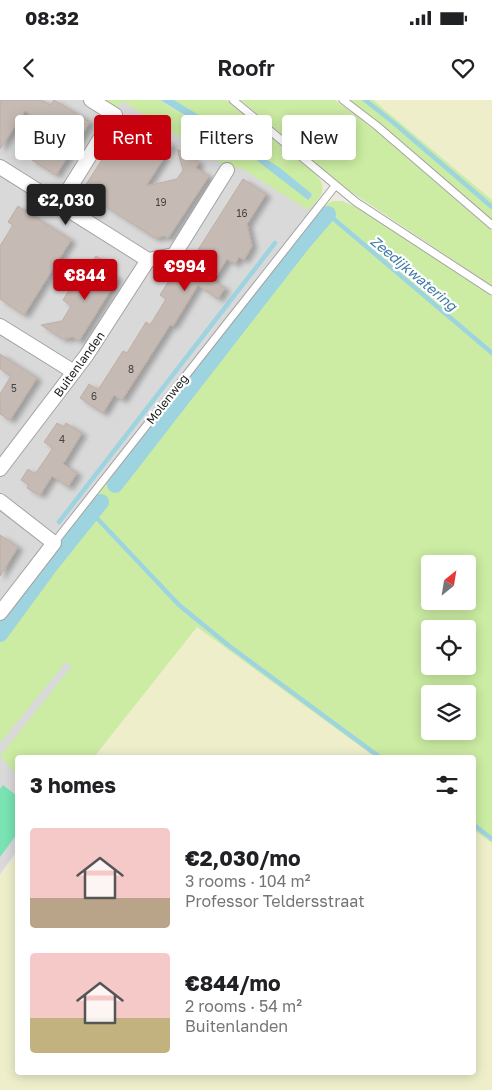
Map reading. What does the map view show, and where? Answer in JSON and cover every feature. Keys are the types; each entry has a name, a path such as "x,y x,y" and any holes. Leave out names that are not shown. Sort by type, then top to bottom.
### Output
{"street":[{"path":"60,205 115,115 91,100"},
{"path":"0,168 148,260 174,255 227,170"},
{"name":"Buitenlanden","path":"0,469 74,372 148,260"},
{"path":"0,326 74,372"},
{"path":"0,501 54,543"},
{"name":"Molenweg","path":"0,613 54,543"}],"lane":[{"path":"233,100 335,186 375,215 492,290"},
{"path":"342,100 377,126 492,225"},
{"name":"Molenweg","path":"54,543 335,186"}],"shaded area":[{"path":"0,100 141,100 167,115 94,115 94,160 171,160 171,117 181,123 181,160 245,160 343,217 204,611 22,755 15,755 15,854 0,874"}],"green space":[{"path":"104,100 159,100 184,115 181,115 181,138 171,132 171,115 144,115 122,101 117,108"},
{"path":"174,100 226,100 244,115 198,115"},
{"path":"241,100 335,100 355,115 282,115 282,135 272,126 272,115 259,115"},
{"path":"350,100 373,100 492,200 492,219 386,128"},
{"path":"373,100 492,100 492,200 429,146"},
{"path":"356,116 492,231 492,286 344,187 312,160 356,160"},
{"path":"272,138 282,146 282,160 299,160 316,174 322,185 322,194 308,210 241,168 229,168 216,160 256,160 309,199 312,194 268,160 272,160"},
{"path":"333,201 342,201 358,208 492,296 492,843 476,831 476,755 372,755 197,627 96,755 15,755 15,773 0,756 72,666 66,662 0,743 0,621 107,479 321,207"},
{"path":"196,627 372,755 96,755"},
{"path":"3,785 15,794 15,837 0,857 0,789"},
{"path":"476,831 492,843 492,1090 0,1090 0,876 15,857 15,1075 476,1075"}],"water":[{"path":"160,100 174,100 199,115 184,115"},
{"path":"256,160 268,160 280,168 312,194 308,200"}],"building":[{"path":"0,100 42,100 50,105 54,100 79,115 31,115 25,111 22,115 15,115 15,126 0,149"},
{"path":"84,118 90,122 84,131"},
{"path":"177,149 181,151 181,160 196,160 199,162 196,168 209,176 168,238 164,236 155,238 86,194 89,189 85,186 102,160 162,160 146,186 177,179 183,170"},
{"path":"32,160 66,160 56,175"},
{"path":"243,179 266,194 247,224 252,246 244,260 239,257 235,264 227,259 213,281 225,288 218,299 198,285 173,326 170,325 122,400 114,395 103,413 80,398 89,384 98,390 123,351 127,353 146,322 150,325 166,299 160,295 170,279 177,283"},
{"path":"18,206 71,240 24,315 0,299 0,246 13,225 8,222"},
{"path":"96,256 110,264 106,270 118,278 79,341 73,337 63,339 41,325 62,321 71,306 63,300 74,282 77,284"},
{"path":"0,354 37,378 10,420 0,414 0,394 11,376 0,369"},
{"path":"57,423 64,427 66,423 82,433 63,464 77,473 68,487 52,476 40,495 27,488 29,485 21,480 28,469 35,474 53,448 44,442"},
{"path":"0,535 18,547 0,576"}],"waterway":[{"path":"365,100 492,207"},
{"name":"Zeedijkwatering","path":"322,209 492,353"},
{"path":"115,485 303,243 328,214"},
{"path":"59,522 275,243"},
{"path":"0,634 50,566 101,502"},
{"path":"93,514 179,605 228,645 377,755"},
{"path":"476,827 492,839"}]}
